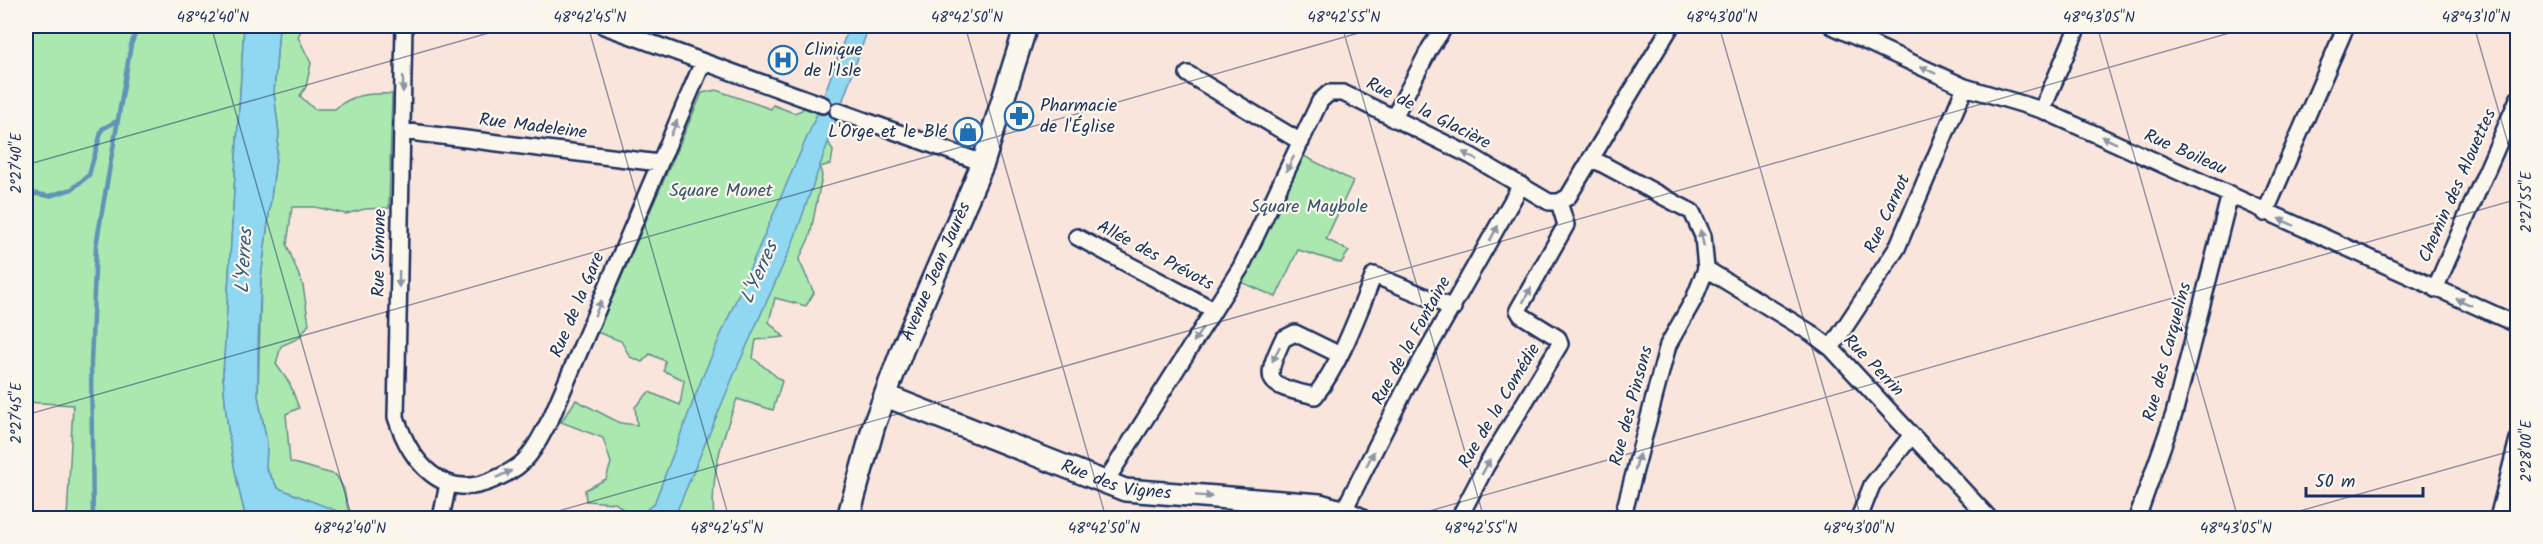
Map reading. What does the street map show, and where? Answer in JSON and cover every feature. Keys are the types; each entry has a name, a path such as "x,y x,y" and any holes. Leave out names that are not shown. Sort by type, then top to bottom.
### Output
{"street":[{"name":"Rue Simone","path":"404,26 396,417 401,435 428,473"},
{"path":"604,26 823,105"},
{"name":"Avenue Jean Jaurès","path":"848,519 874,424 903,348 983,163 1026,26"},
{"path":"1394,119 1430,48 1445,26"},
{"path":"1559,202 1568,197 1671,26"},
{"name":"Rue Boileau","path":"1832,26 1965,87 2042,110 2230,194 2265,213 2517,325"},
{"path":"2042,110 2078,26"},
{"path":"2265,213 2346,26"},
{"name":"Rue de la Gare","path":"428,473 448,484 478,485 515,469 526,460 551,418 703,62"},
{"path":"1188,74 1301,142"},
{"name":"Rue Carnot","path":"1831,348 1897,248 1965,87"},
{"name":"Rue de la Glacière","path":"1106,481 1241,267 1320,101 1329,93 1343,93 1471,156 1549,202 1559,202"},
{"name":"Chemin des Alouettes","path":"2434,289 2517,99"},
{"path":"838,111 983,163"},
{"name":"Rue Madeleine","path":"402,131 659,163"},
{"name":"Rue des Pinsons","path":"1591,158 1692,212 1703,236 1706,269 1694,299 1668,345 1625,508 1626,519"},
{"name":"Rue de la Fontaine","path":"1348,516 1407,386 1521,185"},
{"name":"Rue des Carquelins","path":"2137,519 2174,414 2230,194"},
{"name":"Rue de la Comédie","path":"1459,519 1486,466 1560,344 1558,338 1521,315 1518,310 1566,225 1559,202"},
{"name":"Allée des Prévots","path":"1077,237 1214,310"},
{"name":"Rue Perrin","path":"1706,269 1811,333 1831,348 1989,519"},
{"path":"1340,355 1295,333 1283,339 1269,366 1270,376 1274,383 1286,389 1315,396 1329,378 1340,355 1374,276 1453,308"},
{"name":"Rue des Vignes","path":"886,396 1125,490 1320,505 1348,516"},
{"path":"1859,519 1872,485 1912,435"},
{"path":"2498,519 2517,439"},
{"path":"441,519 448,484"}],"green space":[{"path":"26,26 244,26 223,375 231,447 246,518 67,518 73,405 26,402"},
{"path":"279,26 303,26 298,37 311,63 306,87 300,96 314,109 335,109 355,97 392,94 389,208 365,209 346,214 315,207 292,207 287,245 303,286 309,324 299,338 281,346 276,364 290,384 299,408 286,414 290,462 336,475 344,489 348,510 370,518 290,518 296,517 308,500 278,488 266,469 267,443 258,396 261,278 279,134 274,93"},
{"name":"Square Monet","path":"716,90 771,109 773,105 794,113 802,110 806,102 822,109 825,135 833,151 831,164 820,167 822,176 810,236 799,260 814,293 806,306 775,298 769,322 784,337 756,340 753,358 782,381 773,410 737,399 718,457 714,487 714,518 623,518 623,509 615,503 586,501 585,490 606,479 611,463 603,438 561,422 576,400 620,423 637,425 635,407 649,392 680,405 684,380 664,371 665,361 650,354 642,362 630,357 621,341 594,331 611,293 617,287 702,93"},
{"name":"Square Maybole","path":"1302,155 1353,181 1326,239 1349,251 1341,263 1298,250 1276,297 1241,282"}],"water":[{"name":"L'Yerres","path":"244,26 279,26 274,93 279,134 261,278 258,343 258,396 267,443 266,469 278,488 355,518 246,518 237,482 228,430 223,375"},
{"name":"L'Yerres","path":"849,26 869,26 792,245 736,370 674,518 641,518 643,512 654,504 702,378 817,114 821,112 825,102 824,95"}],"waterway":[{"path":"93,518 91,363 96,246 131,45 138,26"},
{"path":"26,192 49,196 72,189 89,175 102,129 117,121"}],"place":[{"name":"Clinique de l'Isle","path":"783,60"},
{"name":"Pharmacie de l'Église","path":"1019,116"},
{"name":"L'Orge et le Blé","path":"968,132"}]}
